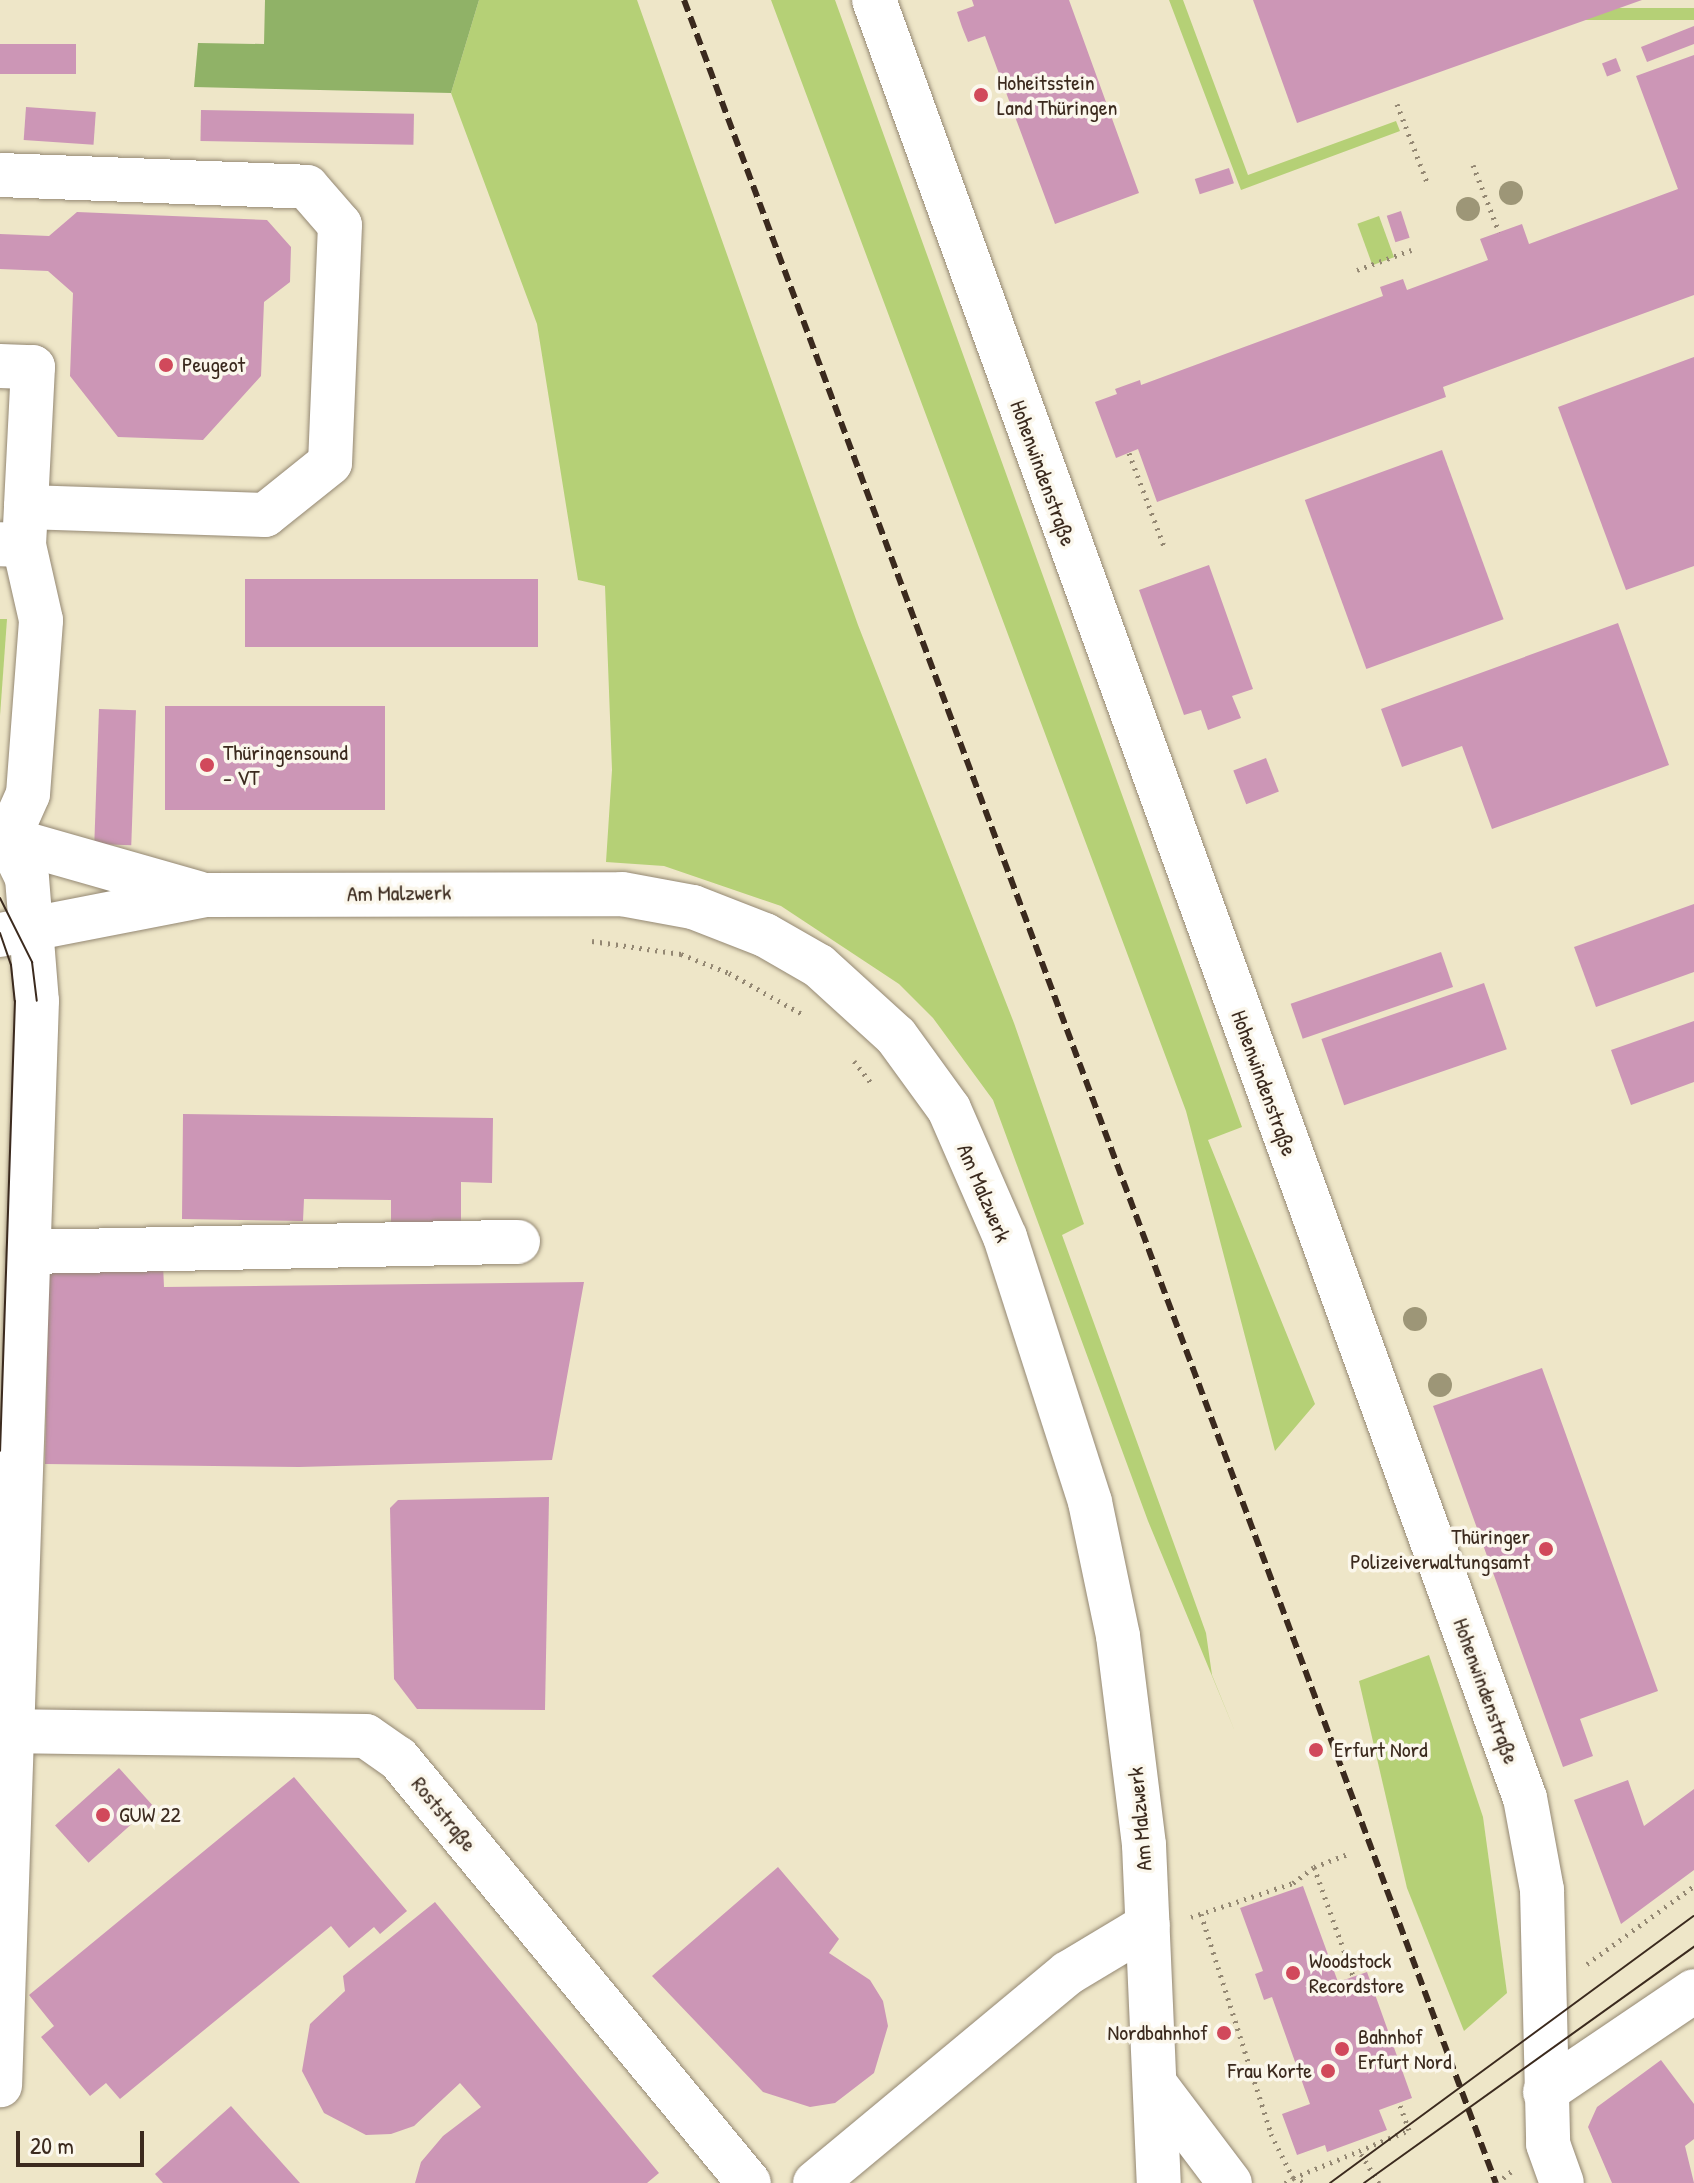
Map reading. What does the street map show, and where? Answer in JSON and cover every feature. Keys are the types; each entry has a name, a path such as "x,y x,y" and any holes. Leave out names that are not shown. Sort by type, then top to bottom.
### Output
{"street":[{"name":"Hohenwindenstraße","path":"874,0 1525,1798 1542,1890 1548,2144 1562,2183"},
{"path":"0,175 307,187 340,225 330,463 265,515 16,532"},
{"path":"0,366 33,367 16,532 41,620 28,794 4,837 27,878 18,932 37,1001 6,1731 0,2085"},
{"name":"Am Malzwerk","path":"4,837 206,895"},
{"name":"Am Malzwerk","path":"18,932 206,895 549,891 622,894 693,907 765,935 819,966 896,1036 949,1109 1005,1237 1090,1502 1118,1636 1142,1830 1159,2183"},
{"path":"28,1252 518,1242"},
{"name":"Roststraße","path":"6,1731 366,1736 398,1758 749,2183"},
{"path":"815,2183 1068,1973 1148,1925"},
{"path":"1545,2092 1694,1991"},
{"path":"1155,2084 1230,2183"}],"path":[{"path":"1397,104 1427,182"},
{"path":"1473,165 1499,232"},
{"path":"1357,270 1411,250"},
{"path":"1129,453 1164,546"},
{"path":"586,940 681,954 772,994 807,1017"},
{"path":"849,1055 879,1092"},
{"path":"1148,1925 1201,1914 1293,1883 1314,1867 1348,1854"},
{"path":"1314,1867 1353,1976"},
{"path":"1545,1995 1694,1886"},
{"path":"1201,1914 1271,2134 1293,2178 1305,2183"},
{"path":"1285,2183 1409,2130 1399,2103"},
{"path":"1359,2151 1379,2183"}],"green space":[{"path":"265,0 479,0 451,93 194,87 198,43 264,44"},
{"path":"479,0 637,0 858,625 1014,1023 1084,1224 1062,1235 1206,1633 1212,1675 1236,1734 1148,1521 993,1100 933,1018 899,984 781,906 664,866 606,862 612,770 605,586 578,580 537,324 451,93"},
{"path":"771,0 835,0 1242,1127 1208,1140 1315,1404 1275,1451 1186,1111"},
{"path":"1169,0 1183,0 1248,175 1396,121 1400,131 1241,190"},
{"path":"1392,8 1694,8 1694,20 1392,20"},
{"path":"1379,216 1394,257 1372,265 1357,224"},
{"path":"0,619 7,619 0,716"},
{"path":"1429,1655 1483,1817 1507,1993 1464,2031 1407,1888 1359,1681"}],"building":[{"path":"972,0 1069,0 1139,193 1055,224 985,36 968,42 962,27 957,12 974,6"},
{"path":"1253,0 1642,0 1297,123"},
{"path":"1694,26 1694,44 1647,62 1641,47"},
{"path":"0,44 76,44 76,74 0,74"},
{"path":"1694,55 1694,295 1443,387 1446,397 1157,502 1138,449 1116,458 1095,402 1117,394 1115,389 1140,380 1141,385 1383,296 1380,287 1403,279 1407,290 1488,260 1480,239 1522,224 1529,244 1678,189 1636,76"},
{"path":"1616,58 1621,71 1607,76 1602,63"},
{"path":"26,107 96,112 94,145 24,140"},
{"path":"201,110 414,114 413,145 200,141"},
{"path":"1229,168 1234,183 1200,194 1195,179"},
{"path":"1401,211 1410,238 1395,242 1387,216"},
{"path":"77,212 267,220 291,247 290,282 264,302 261,376 203,440 118,437 70,376 73,293 48,271 0,269 0,234 49,236"},
{"path":"1694,357 1694,566 1626,590 1558,407"},
{"path":"1442,450 1504,619 1366,669 1305,500"},
{"path":"1209,565 1253,689 1232,696 1241,718 1208,730 1201,710 1184,715 1139,590"},
{"path":"245,579 538,579 538,647 245,647"},
{"path":"1618,623 1669,765 1492,829 1462,746 1402,767 1381,709"},
{"path":"165,706 385,706 385,810 165,810"},
{"path":"99,709 136,710 131,845 94,844"},
{"path":"1266,758 1279,792 1246,804 1233,771"},
{"path":"1694,904 1694,972 1596,1007 1574,947"},
{"path":"1441,952 1453,987 1303,1039 1291,1004"},
{"path":"1484,983 1507,1049 1344,1105 1321,1039"},
{"path":"1694,1021 1694,1082 1631,1105 1611,1050"},
{"path":"183,1114 493,1118 492,1183 461,1182 461,1223 391,1222 391,1200 304,1199 303,1221 182,1219"},
{"path":"163,1264 164,1287 584,1282 552,1460 299,1467 45,1464 49,1265"},
{"name":"Thüringer Polizeiverwaltungsamt","path":"1542,1368 1658,1691 1580,1719 1593,1756 1563,1767 1433,1406"},
{"path":"549,1497 545,1710 417,1709 394,1679 390,1508 398,1500"},
{"name":"GUW 22","path":"119,1768 152,1805 89,1863 55,1826"},
{"path":"294,1777 407,1911 380,1934 374,1927 349,1948 331,1926 120,2099 106,2083 90,2096 41,2037 54,2026 29,1995"},
{"path":"1628,1780 1644,1826 1694,1789 1694,1870 1621,1924 1574,1800"},
{"path":"778,1867 839,1939 829,1953 870,1980 883,2001 888,2026 874,2073 835,2103 810,2107 763,2092 652,1976"},
{"name":"Bahnhof Erfurt Nord","path":"1303,1886 1338,1982 1367,1972 1412,2098 1379,2110 1387,2130 1327,2152 1325,2145 1297,2155 1282,2114 1310,2104 1272,1997 1264,2000 1255,1974 1263,1971 1240,1908"},
{"path":"435,1902 659,2173 647,2183 415,2183 421,2162 443,2136 481,2107 460,2083 414,2126 391,2134 366,2135 324,2113 302,2071 310,2024 345,1991 343,1976"},
{"path":"1661,2060 1694,2104 1694,2139 1685,2146 1694,2183 1612,2183 1588,2127 1597,2107"},
{"path":"231,2106 300,2183 163,2183 155,2174"}],"tram line":[{"path":"0,898 32,962 37,1001"},
{"path":"0,933 11,965 15,1001 0,1451"},
{"path":"1330,2183 1694,1916"},
{"path":"1364,2183 1694,1947"}],"railway":[{"path":"684,0 1496,2183"}],"place":[{"name":"Hoheitsstein Land Thüringen","path":"981,95"},
{"name":"Peugeot","path":"166,365"},
{"name":"Thüringensound - VT","path":"207,765"},
{"name":"Thüringer Polizeiverwaltungsamt","path":"1546,1549"},
{"name":"Erfurt Nord","path":"1316,1750"},
{"name":"GUW 22","path":"103,1815"},
{"name":"Woodstock Recordstore","path":"1293,1973"},
{"name":"Nordbahnhof","path":"1224,2033"},
{"name":"Bahnhof Erfurt Nord","path":"1342,2049"},
{"name":"Frau Korte","path":"1328,2071"}]}
